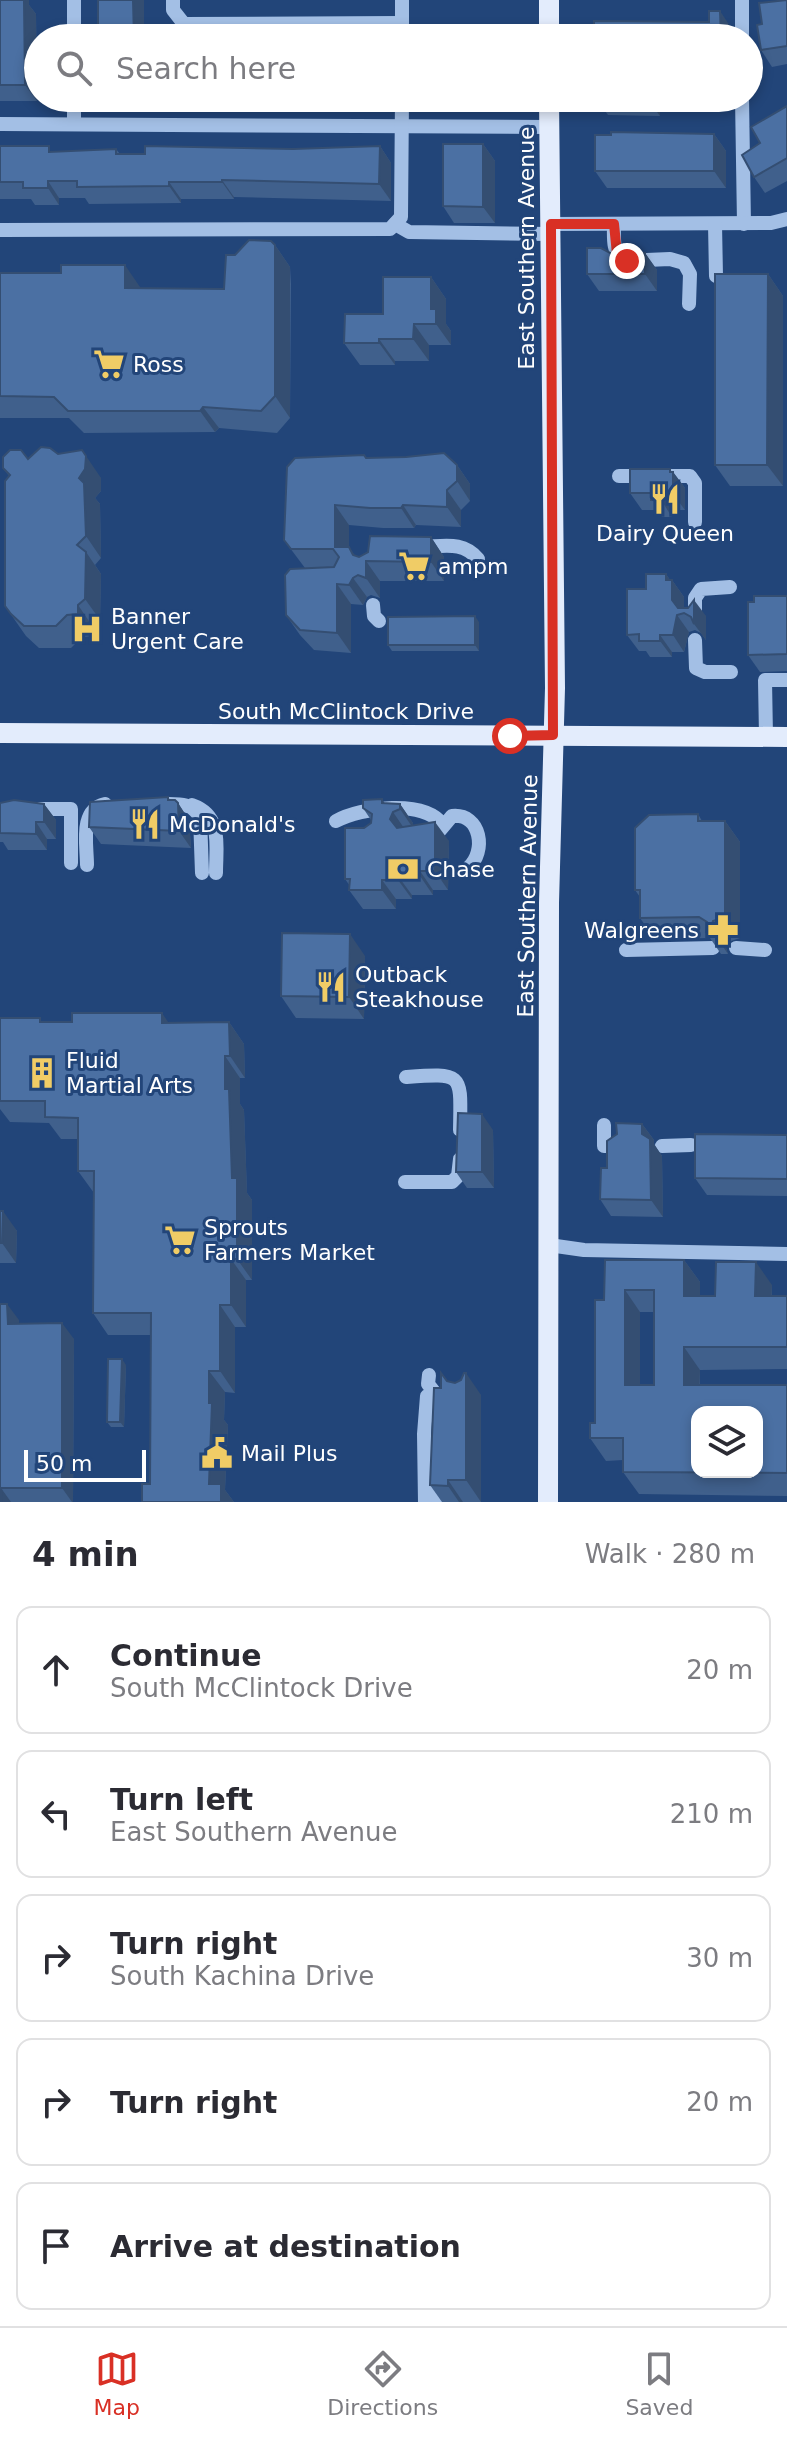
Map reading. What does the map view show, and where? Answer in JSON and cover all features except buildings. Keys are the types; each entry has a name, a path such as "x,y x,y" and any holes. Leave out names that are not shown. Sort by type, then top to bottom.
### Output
{"main road":[{"path":"549,0 549,24"},
{"name":"East Southern Avenue","path":"548,1502 549,903 555,688 549,112"},
{"name":"South McClintock Drive","path":"0,733 777,736"}],"street":[{"path":"74,0 74,24"},
{"path":"173,0 173,10 184,24"},
{"path":"402,0 402,24"},
{"path":"742,0 742,24"},
{"path":"74,112 74,124"},
{"path":"0,230 390,229 401,217 402,112"},
{"path":"742,112 744,224"},
{"path":"0,124 549,127"},
{"path":"395,224 409,232 550,229 614,224 744,224 787,219"},
{"path":"614,224 615,247 623,261 670,259 684,263 690,274 689,304"},
{"path":"715,224 716,276"},
{"path":"619,476 690,476 695,483 695,522"},
{"path":"409,546 462,547 469,549 478,559"},
{"path":"695,616 695,598 701,589 730,587"},
{"path":"373,605 374,616 379,621"},
{"path":"695,640 696,668 705,672 731,672"},
{"path":"777,736 765,680 787,680"},
{"path":"87,865 88,817 97,807 116,804"},
{"path":"143,804 184,804 196,811 200,817 209,873"},
{"path":"32,809 71,809 71,863"},
{"path":"377,817 344,828 352,813 370,809 419,809 434,814 443,825"},
{"path":"413,834 432,837 452,816 466,818 481,842 480,850 468,868"},
{"path":"395,817 425,818 443,825"},
{"path":"626,950 713,948"},
{"path":"736,948 765,950"},
{"path":"405,1182 452,1182 458,1176 461,1091 458,1081 451,1076 406,1077"},
{"path":"604,1125 604,1146 620,1146"},
{"path":"662,1146 691,1145"},
{"path":"549,1245 584,1250 787,1254"},
{"path":"425,1502 424,1434 429,1379 435,1393 436,1502"},
{"path":"416,1502 416,1457 424,1434"}],"place":[{"name":"Ross","path":"109,364"},
{"name":"Dairy Queen","path":"665,499"},
{"name":"ampm","path":"414,566"},
{"name":"Banner Urgent Care","path":"87,629"},
{"name":"McDonald's","path":"145,824"},
{"name":"Chase","path":"403,869"},
{"name":"Walgreens","path":"723,930"},
{"name":"Outback Steakhouse","path":"331,987"},
{"name":"Fluid Martial Arts","path":"42,1073"},
{"name":"Sprouts Farmers Market","path":"180,1240"},
{"name":"Mail Plus","path":"217,1453"}],"route":[{"path":"510,736 553,735 551,224 614,224 617,254 627,261"}]}
